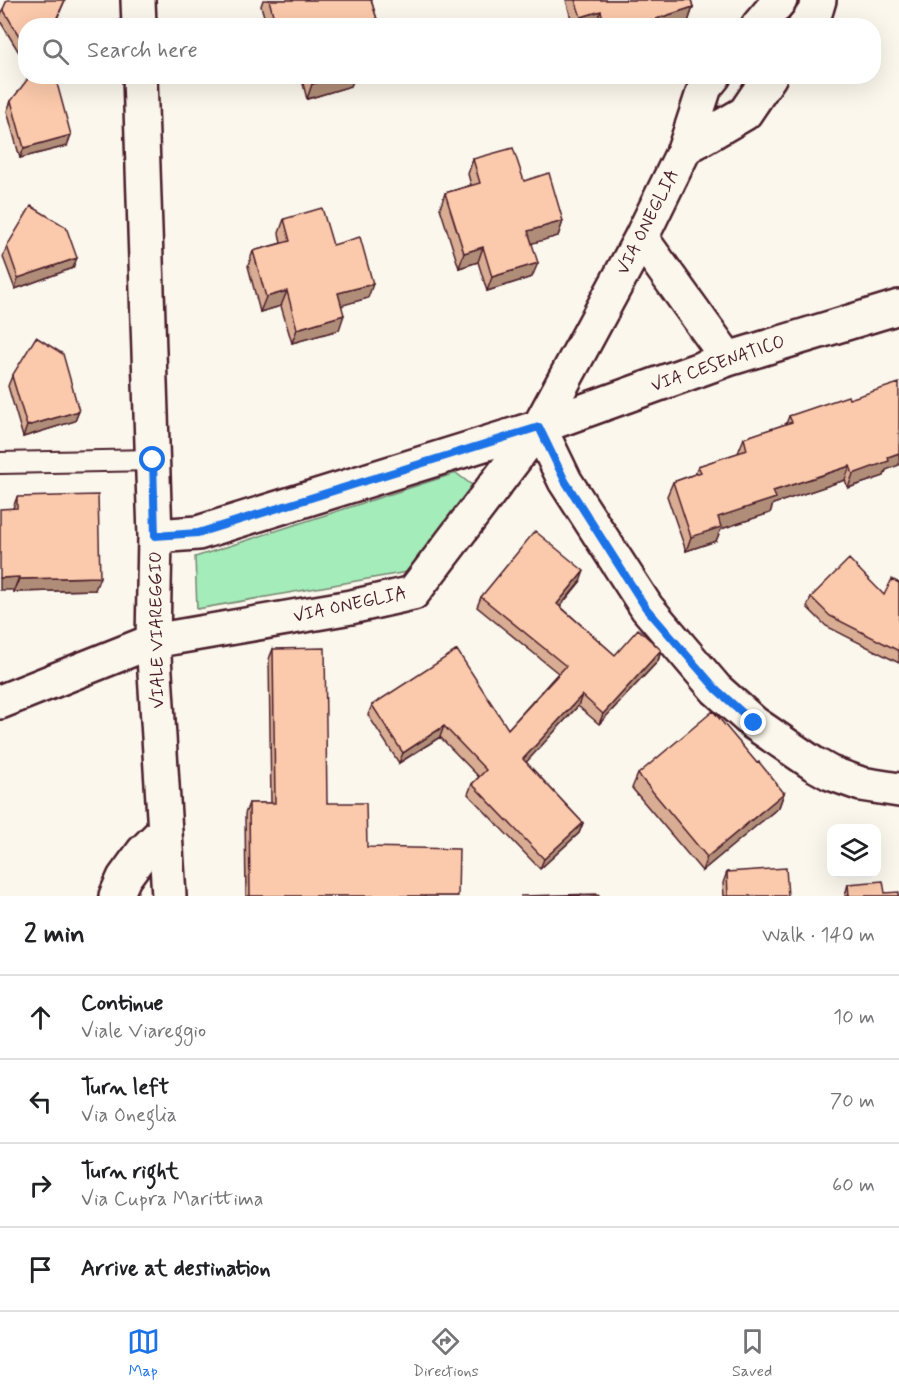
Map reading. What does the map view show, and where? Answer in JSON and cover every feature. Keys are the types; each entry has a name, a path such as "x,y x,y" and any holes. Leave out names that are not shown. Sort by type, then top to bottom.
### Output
{"street":[{"path":"138,0 139,18"},
{"path":"765,18 780,0"},
{"path":"810,18 819,0"},
{"name":"VIALE VIAREGGIO","path":"140,84 155,536 153,641 169,896"},
{"path":"685,148 707,84"},
{"name":"VIA ONEGLIA","path":"153,641 351,607 413,593 539,427 641,238 685,148 745,113 765,84"},
{"path":"641,238 728,359"},
{"name":"VIA CESENATICO","path":"539,427 728,359 899,307"},
{"path":"155,536 198,533 539,427 565,481 646,608 716,689 754,723 830,773 861,784 899,790"},
{"path":"0,702 153,641"},
{"path":"116,896 124,878 142,852 165,830"}],"lane":[{"path":"0,463 153,460"}],"green space":[{"path":"456,473 473,486 407,572 197,609 195,557"}],"building":[{"path":"7,0 65,0 57,18 18,18 18,34 3,9"},
{"path":"269,0 371,0 377,18 274,18"},
{"path":"575,0 691,0 693,7 659,18 603,18 601,11 581,17"},
{"path":"24,84 57,84 71,135 24,148 11,101"},
{"path":"513,148 524,181 549,173 563,221 528,231 538,263 492,277 483,247 464,253 445,193 480,183 473,159"},
{"path":"31,206 66,227 77,258 18,278 7,246"},
{"path":"322,208 333,245 360,237 373,284 338,293 344,315 297,329 287,291 266,297 253,251 290,241 284,219"},
{"path":"36,337 63,354 79,411 27,426 12,376"},
{"path":"899,383 899,453 888,457 889,461 853,474 850,466 773,491 776,498 718,517 721,527 691,537 673,482 701,472 698,466 747,450 744,438 792,422 789,416 848,396 849,399"},
{"path":"98,495 100,577 0,578 0,509 17,508 17,497"},
{"path":"535,531 584,571 557,604 615,655 638,629 661,650 603,714 582,695 523,759 583,823 544,859 472,784 486,770 444,726 403,753 372,705 457,650 508,729 566,666 481,597"},
{"path":"849,559 884,595 892,579 899,583 899,651 830,616 811,597"},
{"path":"325,648 327,803 366,803 367,847 459,849 458,896 250,896 249,803 275,803 273,649"},
{"path":"713,711 784,793 707,857 638,774"},
{"path":"786,868 788,896 728,896 727,872"},
{"path":"883,881 885,893 899,892 899,896 849,896 848,884"},
{"path":"598,894 599,896 520,896"}],"route":[{"path":"153,460 155,536 198,533 539,427 565,481 646,608 716,689 754,723"}]}
